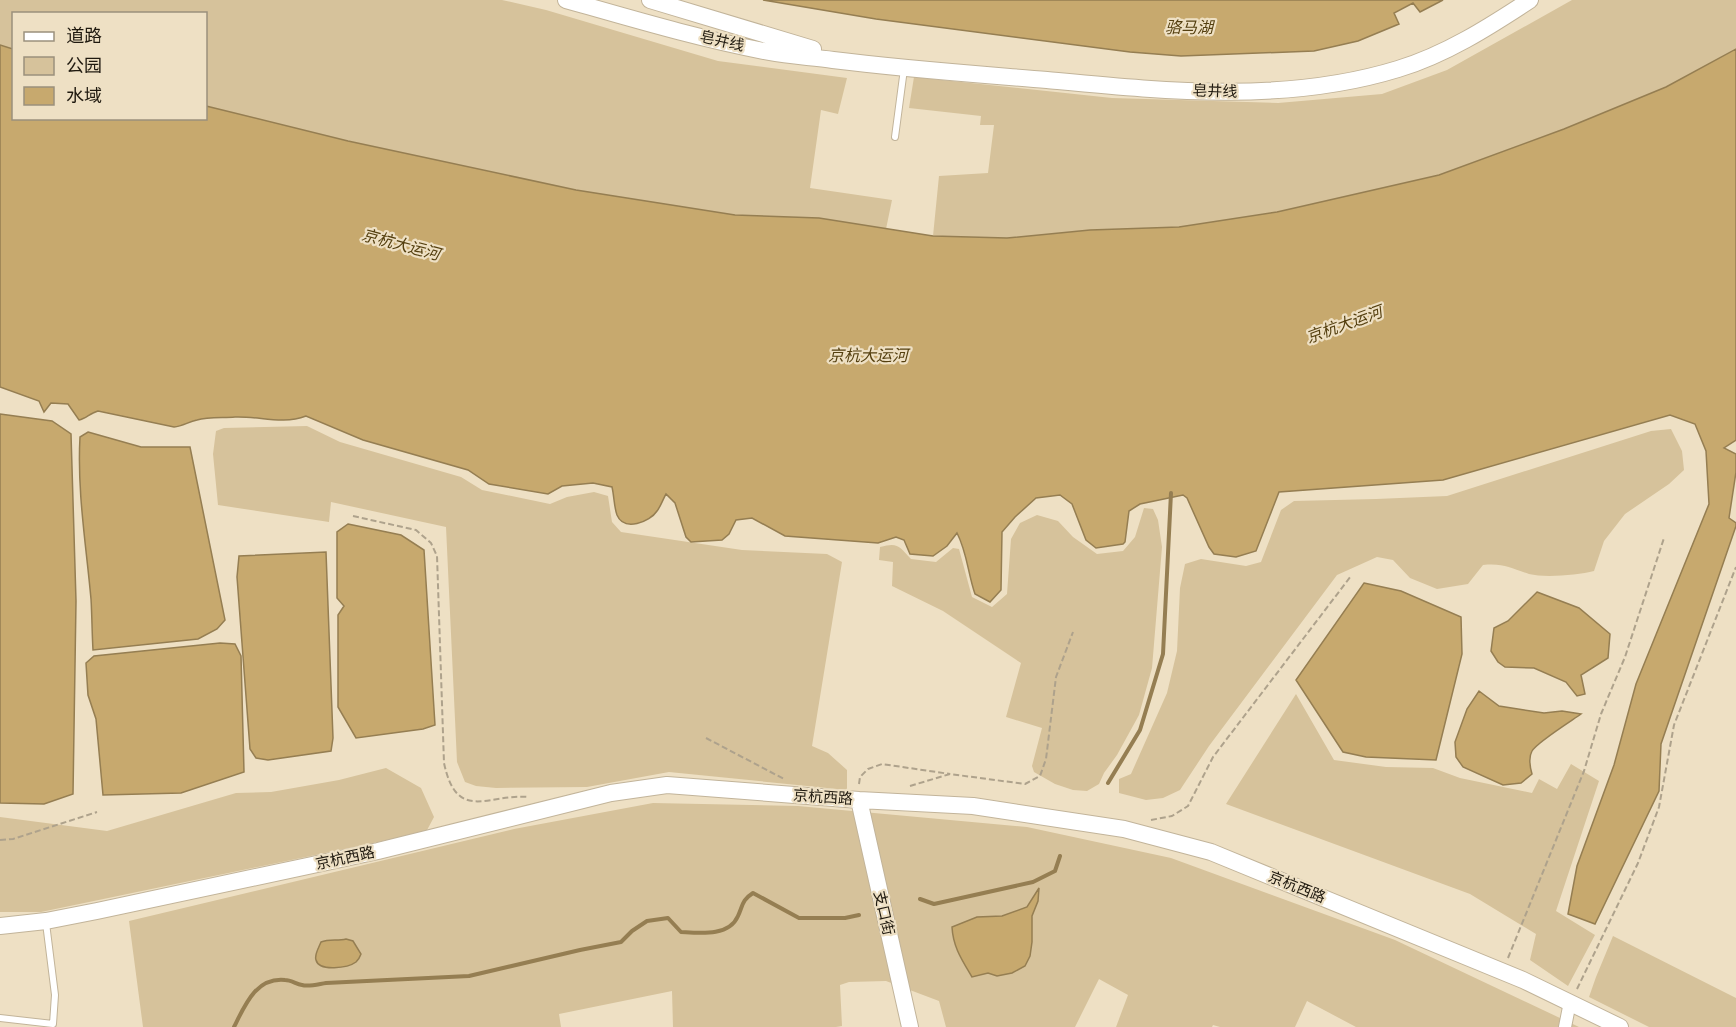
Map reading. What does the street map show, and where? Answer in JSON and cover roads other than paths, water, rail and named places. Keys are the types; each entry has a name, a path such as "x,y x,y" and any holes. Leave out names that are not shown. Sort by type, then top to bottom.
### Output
{"main road":[{"name":"皂井线","path":"566,0 644,22 770,52 881,66 1104,86 1238,93 1284,91 1348,81 1399,69 1446,50 1495,23 1530,0"},
{"name":"皂井线","path":"650,0 793,44 881,66"},
{"name":"京杭西路","path":"0,926 46,921 378,851 611,793 667,785 859,800 973,806 1124,829 1222,856 1503,972 1620,1027"},
{"name":"支口街","path":"859,800 910,1027"}],"street":[{"path":"1565,1027 1570,1002"}],"lane":[{"path":"895,136 904,68"},
{"path":"0,1018 53,1024 55,995 46,921"}],"water":[{"name":"骆马湖","path":"763,0 1443,0 1420,12 1413,3 1394,13 1399,24 1358,41 1314,51 1181,56 1130,52 876,19"},
{"name":"京杭大运河","path":"0,45 12,49 12,120 207,120 207,106 348,141 576,190 735,215 819,218 933,236 1007,238 1090,230 1179,227 1277,212 1439,175 1564,129 1666,87 1736,49 1736,440 1724,448 1736,454 1736,472 1729,518 1736,523 1736,526 1661,744 1659,791 1595,924 1568,914 1577,866 1614,765 1636,684 1709,504 1706,451 1695,424 1670,415 1443,480 1279,492 1256,551 1236,557 1214,554 1187,498 1183,495 1140,504 1129,511 1123,544 1096,548 1086,540 1072,504 1060,495 1036,498 1002,532 1001,590 990,602 975,594 957,533 947,546 933,556 910,554 904,540 896,537 878,543 785,536 752,518 736,520 729,534 722,540 691,542 686,537 675,503 666,494 654,515 643,522 631,524 620,520 617,515 612,487 593,483 562,486 548,494 489,484 468,470 363,440 306,416 288,420 244,417 211,418 174,427 98,411 79,420 68,404 51,403 44,412 39,401 0,387"},
{"path":"0,414 52,421 71,434 76,601 73,794 44,804 0,803"},
{"path":"88,432 141,447 190,447 225,620 217,629 198,639 93,650 79,457 80,437"},
{"path":"348,524 401,535 424,550 435,725 423,729 356,738 338,707 338,615 344,606 337,598 337,532"},
{"path":"326,552 333,738 331,751 268,760 256,758 250,749 237,577 239,556"},
{"path":"1364,583 1401,591 1461,617 1462,654 1436,760 1366,757 1343,752 1296,680"},
{"path":"1537,592 1579,608 1610,634 1608,658 1581,675 1585,694 1577,696 1566,682 1534,668 1505,667 1498,662 1491,651 1494,628 1508,621"},
{"path":"220,643 235,644 241,656 244,772 181,793 103,795 96,719 88,695 86,663 94,656"},
{"path":"1479,691 1499,706 1544,713 1562,711 1581,714 1535,747 1530,760 1532,774 1521,783 1503,785 1463,767 1456,757 1455,742 1467,709"},
{"path":"1039,888 1038,901 1032,916 1030,956 1025,966 1012,973 997,976 988,973 972,977 956,947 952,927 977,917 1002,916 1027,907"},
{"path":"346,939 353,941 361,954 356,962 334,968 318,964 316,956 321,942"}],"waterway":[{"path":"1108,783 1140,730 1163,654 1171,493"},
{"path":"920,899 934,904 1033,882 1055,871 1060,856"},
{"path":"234,1027 253,994 266,983 275,980 287,980 308,986 326,983 469,976 621,942 647,921 668,918 681,932 721,931 734,923 745,900 753,893 799,918 845,918 859,915"}]}
